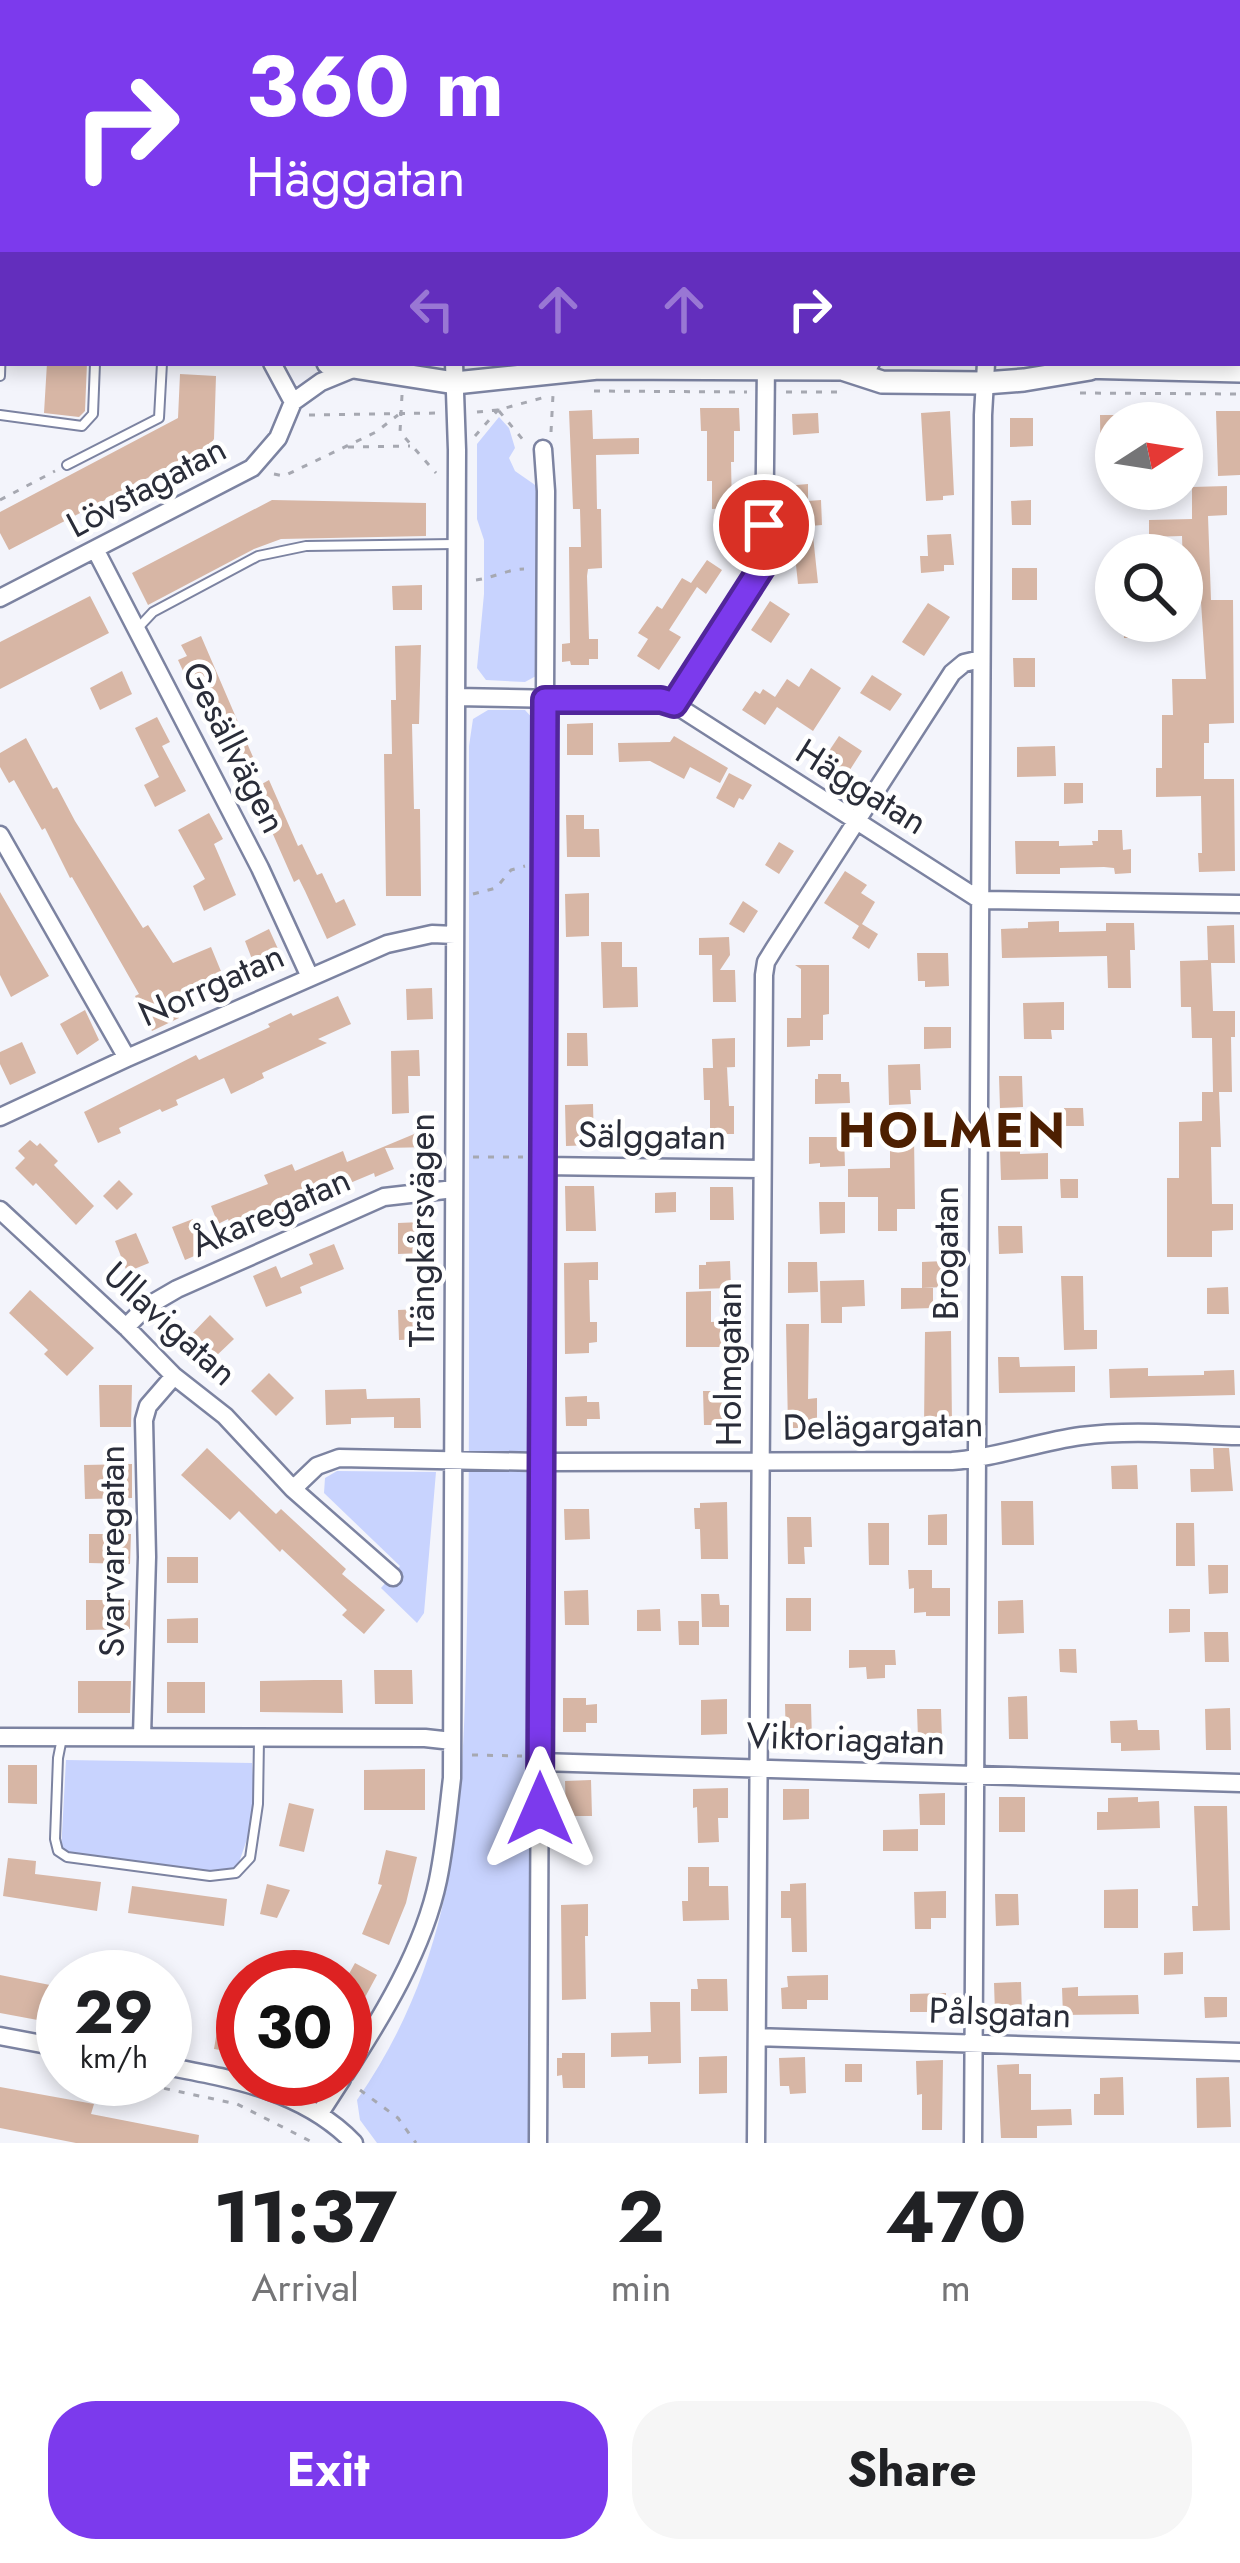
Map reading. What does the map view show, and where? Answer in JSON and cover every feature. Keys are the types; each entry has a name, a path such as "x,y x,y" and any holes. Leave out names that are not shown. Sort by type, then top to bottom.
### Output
{"main road":[{"path":"344,366 454,373 855,366"},
{"path":"584,366 598,368"},
{"path":"1073,366 1240,370"},
{"path":"842,369 882,382 986,373 1024,380 1090,369"}],"street":[{"path":"274,366 296,411"},
{"path":"674,704 764,564 766,366"},
{"name":"Lövstagatan","path":"0,598 252,469 321,382 355,368"},
{"name":"Trängkårsvägen","path":"372,2031 394,1994 438,1885 452,1748 454,373"},
{"name":"Brogatan","path":"973,2143 986,373"},
{"path":"538,2143 543,449"},
{"name":"Gesällvägen","path":"95,549 260,868 310,976"},
{"name":"Holmgatan","path":"756,2143 766,962 952,673 964,663 981,659"},
{"name":"Häggatan","path":"456,697 674,704 980,900"},
{"path":"0,836 127,1058"},
{"path":"980,900 1240,904"},
{"name":"Norrgatan","path":"0,1117 387,944 455,934"},
{"name":"Sälggatan","path":"543,1161 761,1169"},
{"name":"Åkaregatan","path":"127,1327 146,1307 177,1289 384,1197 454,1189"},
{"name":"Ullavigatan","path":"0,1210 174,1376 225,1416 293,1489 393,1577"},
{"name":"Svarvaregatan","path":"142,1736 147,1557 144,1420 148,1406 174,1376"},
{"name":"Delägargatan","path":"453,1460 976,1460 1079,1436 1240,1436"},
{"path":"293,1489 317,1466 339,1458 453,1460"},
{"path":"0,1737 425,1738 452,1748"},
{"name":"Viktoriagatan","path":"540,1762 1240,1783"},
{"path":"0,2036 36,2043"},
{"name":"Pålsgatan","path":"757,2037 1240,2052"},
{"path":"192,2071 268,2090 320,2113 354,2143"},
{"name":"Trängkårsvägen","path":"320,2113 325,2106"}],"lane":[{"path":"0,415 82,426 92,414 95,366"},
{"path":"67,465 159,418 162,366"},
{"path":"137,629 153,612 258,556 306,546 456,544"},
{"path":"62,1736 58,1851 67,1857 210,1876 236,1873 250,1858 258,1804 259,1738"}],"path":[{"path":"591,392 765,392"},
{"path":"1077,393 1240,394"},
{"path":"475,412 560,394"},
{"path":"497,395 498,410 526,443 543,449 551,430 553,395"},
{"path":"457,450 498,410"},
{"path":"296,411 430,413"},
{"path":"399,414 400,432 457,499"},
{"path":"252,469 284,476 376,432 399,414"},
{"path":"344,447 412,446"},
{"path":"0,500 67,465"},
{"path":"456,581 490,578 514,569 546,569"},
{"path":"455,899 496,888 511,871 544,860"},
{"path":"454,1157 543,1161"},
{"path":"452,1748 531,1756 540,1762"},
{"path":"192,2094 237,2104 314,2143"},
{"path":"372,2099 398,2118 416,2143"}],"shaded area":[{"path":"499,417 509,428 515,448 509,458 515,471 538,487 536,676 525,682 486,680 477,668 484,540 477,519 477,444"},
{"path":"488,710 525,710 536,722 535,2143 377,2143 360,2120 358,2106 372,2106 372,2076 418,1986 437,1928 450,1870 463,1749 469,1475 469,746 473,719"},
{"path":"337,1471 436,1472 424,1613 417,1623 381,1588 400,1566 324,1493 325,1478"},
{"path":"66,1760 252,1763 256,1813 234,1877 61,1852"}],"building":[{"path":"47,366 87,366 85,411 79,417 44,413"},
{"path":"180,374 216,376 214,439 209,446 9,550 0,533 0,512 178,418"},
{"path":"700,408 739,408 740,431 734,431 731,462 732,508 712,509 707,431 701,431"},
{"path":"592,410 593,439 639,438 639,454 596,455 602,568 588,569 587,576 589,639 598,639 598,659 589,659 589,665 571,665 562,662 562,644 570,643 569,547 581,547 580,509 573,509 569,411"},
{"path":"950,411 954,495 926,501 921,413"},
{"path":"1216,411 1240,411 1240,475 1218,476"},
{"path":"818,413 819,433 793,435 792,414"},
{"path":"1010,418 1033,418 1033,446 1010,447"},
{"path":"808,484 808,501 821,500 822,525 798,527 797,502 786,502 785,486"},
{"path":"1227,486 1227,515 1208,516 1211,600 1233,600 1234,723 1209,724 1204,779 1234,779 1235,871 1199,872 1201,796 1156,797 1156,768 1162,768 1162,715 1173,715 1172,679 1206,679 1203,534 1149,534 1149,520 1192,519 1192,510 1203,510 1203,487"},
{"path":"272,500 426,503 426,536 281,539 148,605 132,573"},
{"path":"1031,500 1031,525 1012,525 1011,501"},
{"path":"951,534 954,565 921,573 920,556 928,556 927,535"},
{"path":"813,536 818,583 798,584 789,537"},
{"path":"707,560 722,570 706,594 697,587 669,630 681,637 659,670 637,656 648,639 638,633 657,606 662,609 682,578 691,583"},
{"path":"1012,568 1037,568 1037,600 1012,600"},
{"path":"422,585 422,610 393,610 392,586"},
{"path":"90,596 109,633 0,689 0,642"},
{"path":"770,601 790,614 771,643 751,630"},
{"path":"928,603 950,617 924,656 902,642"},
{"path":"201,636 253,757 233,768 195,683 190,686 178,660 187,656 181,645"},
{"path":"421,645 419,724 412,724 421,896 386,896 384,754 392,754 395,646"},
{"path":"1013,658 1035,658 1035,687 1014,687"},
{"path":"811,668 841,688 813,731 777,707 765,725 742,710 755,691 760,694 763,689 775,697 787,679 799,687"},
{"path":"122,671 132,694 100,710 90,688"},
{"path":"872,675 902,694 890,711 860,693"},
{"path":"157,717 170,742 162,746 186,791 155,807 144,785 159,777 135,728"},
{"path":"593,723 593,755 567,755 567,724"},
{"path":"674,736 728,768 720,783 690,767 684,779 650,761 619,762 618,743 670,742"},
{"path":"839,736 862,751 846,776 823,760"},
{"path":"26,738 53,789 57,787 143,928 148,925 173,963 211,947 225,981 173,1002 179,1018 152,1031 135,996 139,994 45,828 42,830 14,780 9,783 0,767 0,753"},
{"path":"1055,746 1056,776 1017,777 1017,747"},
{"path":"729,773 752,785 734,808 716,798"},
{"path":"269,780 298,846 302,844 317,875 322,873 336,903 344,899 356,925 327,939 299,879 294,882 248,792"},
{"path":"1064,783 1083,783 1083,803 1064,804"},
{"path":"209,813 223,839 214,844 236,895 204,911 193,886 205,879 178,830"},
{"path":"566,815 584,815 584,829 599,829 600,857 567,857"},
{"path":"1098,830 1122,830 1123,850 1131,849 1131,873 1115,874 1114,868 1104,867 1016,874 1015,841 1093,845"},
{"path":"779,842 794,851 779,874 765,865"},
{"path":"845,871 867,885 861,893 875,902 862,924 878,934 869,949 852,938 859,926 824,903"},
{"path":"0,892 49,976 11,997 0,975"},
{"path":"589,893 589,936 566,937 565,894"},
{"path":"743,901 758,911 744,933 729,924"},
{"path":"1059,921 1059,932 1106,931 1106,923 1134,923 1131,988 1108,988 1107,956 1002,958 1001,929"},
{"path":"1234,925 1235,963 1211,963 1213,1011 1235,1011 1232,1092 1213,1092 1212,1038 1192,1038 1191,1007 1181,1007 1180,961 1208,960 1207,926"},
{"path":"269,929 283,960 257,972 245,941"},
{"path":"729,937 730,955 720,970 735,970 736,1002 713,1002 712,955 699,955 699,938"},
{"path":"601,942 622,942 622,967 637,967 638,1007 603,1008"},
{"path":"917,953 948,953 949,986 925,987 925,981 918,981"},
{"path":"795,965 829,965 829,1014 823,1015 823,1040 787,1047 787,1018 801,1018 801,969"},
{"path":"432,988 433,1019 407,1020 406,989"},
{"path":"338,996 351,1024 318,1039 327,1043 262,1073 264,1078 231,1094 224,1078 176,1100 178,1105 119,1128 121,1133 98,1143 84,1112 196,1055 199,1060 291,1013"},
{"path":"1064,1002 1064,1030 1051,1030 1052,1039 1024,1039 1023,1003"},
{"path":"85,1010 99,1040 77,1055 60,1024"},
{"path":"924,1027 951,1027 951,1048 924,1049"},
{"path":"567,1033 587,1033 588,1066 567,1066"},
{"path":"735,1038 735,1067 713,1068 712,1039"},
{"path":"22,1042 36,1073 10,1085 0,1052"},
{"path":"419,1050 420,1076 408,1076 409,1113 392,1114 391,1051"},
{"path":"920,1064 921,1090 910,1090 911,1104 889,1105 888,1065"},
{"path":"727,1067 734,1134 710,1134 703,1068"},
{"path":"818,1074 841,1074 841,1082 849,1082 850,1103 815,1104"},
{"path":"999,1076 1022,1076 1023,1107 1000,1108"},
{"path":"1202,1092 1219,1092 1221,1147 1211,1147 1212,1204 1233,1204 1233,1230 1212,1231 1212,1257 1167,1257 1167,1178 1179,1178 1179,1122 1202,1121"},
{"path":"593,1104 594,1145 566,1146 565,1105"},
{"path":"1064,1108 1083,1108 1084,1126 1065,1126"},
{"path":"431,1127 432,1147 385,1148 394,1169 375,1177 374,1173 307,1201 309,1206 234,1234 228,1219 218,1224 211,1206 268,1184 264,1175 292,1164 295,1171 343,1151 347,1162"},
{"path":"914,1136 915,1209 897,1209 897,1231 878,1231 878,1197 848,1197 848,1169 890,1168 890,1137"},
{"path":"809,1137 844,1137 845,1166 809,1164"},
{"path":"30,1140 37,1146 40,1143 58,1161 54,1165 94,1206 76,1225 15,1168 25,1158 18,1151"},
{"path":"1020,1149 1020,1154 1048,1153 1048,1179 1001,1180 1000,1150"},
{"path":"1060,1179 1078,1179 1078,1198 1061,1198"},
{"path":"119,1180 133,1194 117,1210 103,1196"},
{"path":"565,1186 594,1186 596,1231 566,1231"},
{"path":"710,1187 733,1187 734,1220 710,1220"},
{"path":"676,1192 676,1212 655,1213 655,1193"},
{"path":"819,1202 845,1202 845,1233 820,1234"},
{"path":"193,1219 206,1251 185,1260 172,1227"},
{"path":"422,1222 422,1253 398,1254 398,1223"},
{"path":"998,1226 1022,1226 1023,1253 999,1254"},
{"path":"136,1233 149,1263 127,1272 115,1241"},
{"path":"334,1244 344,1269 266,1307 253,1276 276,1266 281,1278 313,1264 309,1254"},
{"path":"730,1261 731,1288 699,1289 699,1265"},
{"path":"944,1261 944,1287 922,1288 922,1262"},
{"path":"598,1262 598,1280 589,1280 590,1322 597,1322 597,1342 589,1343 589,1353 565,1354 564,1263"},
{"path":"788,1262 817,1262 818,1292 788,1293"},
{"path":"1061,1276 1083,1276 1084,1330 1097,1330 1097,1349 1064,1350"},
{"path":"864,1280 865,1306 842,1307 842,1323 821,1323 820,1281"},
{"path":"1228,1287 1229,1314 1207,1314 1207,1288"},
{"path":"901,1288 933,1288 933,1308 901,1309"},
{"path":"30,1290 94,1348 67,1376 44,1354 48,1350 9,1313"},
{"path":"711,1291 711,1322 730,1321 730,1347 686,1347 686,1292"},
{"path":"421,1309 422,1339 399,1340 398,1310"},
{"path":"210,1315 234,1339 214,1358 191,1335"},
{"path":"786,1324 809,1324 808,1399 817,1398 817,1428 788,1428"},
{"path":"951,1331 952,1427 924,1427 925,1332"},
{"path":"998,1357 1019,1357 1020,1367 1075,1366 1075,1392 999,1393"},
{"path":"1148,1368 1148,1376 1234,1370 1235,1395 1110,1398 1109,1369"},
{"path":"269,1373 294,1398 276,1416 251,1391"},
{"path":"99,1385 132,1385 131,1427 100,1427"},
{"path":"366,1389 367,1399 420,1398 421,1428 394,1428 394,1417 351,1418 351,1424 326,1425 325,1390"},
{"path":"703,1391 730,1391 730,1425 704,1425"},
{"path":"587,1396 587,1402 599,1402 600,1419 587,1419 587,1426 566,1426 565,1397"},
{"path":"207,1448 276,1514 281,1509 346,1569 342,1574 385,1610 364,1634 342,1615 347,1610 239,1511 230,1520 181,1475"},
{"path":"1213,1448 1229,1448 1233,1491 1191,1492 1190,1469 1214,1469"},
{"path":"132,1464 132,1498 85,1499 84,1465"},
{"path":"1137,1465 1138,1489 1112,1489 1111,1466"},
{"path":"1001,1501 1033,1501 1034,1545 1002,1545"},
{"path":"727,1502 728,1559 701,1559 694,1508 700,1508 700,1503"},
{"path":"564,1509 589,1509 590,1539 565,1540"},
{"path":"947,1514 947,1545 928,1545 928,1515"},
{"path":"787,1517 811,1517 812,1547 804,1547 805,1564 788,1564"},
{"path":"868,1523 889,1523 889,1565 869,1565"},
{"path":"1176,1523 1194,1523 1195,1566 1176,1566"},
{"path":"89,1534 131,1534 130,1564 89,1563"},
{"path":"167,1557 198,1557 198,1583 167,1583"},
{"path":"1208,1565 1228,1565 1228,1593 1209,1594"},
{"path":"908,1570 932,1570 932,1588 950,1588 950,1616 914,1613"},
{"path":"588,1590 589,1625 565,1625 564,1591"},
{"path":"701,1594 719,1594 720,1605 729,1605 729,1627 702,1627"},
{"path":"786,1598 811,1598 811,1631 786,1631"},
{"path":"86,1600 130,1600 130,1629 86,1630"},
{"path":"1023,1600 1024,1633 998,1634 998,1601"},
{"path":"660,1609 661,1631 637,1631 637,1610"},
{"path":"1169,1609 1190,1609 1190,1632 1169,1633"},
{"path":"198,1618 198,1643 167,1643 167,1619"},
{"path":"678,1621 699,1621 699,1645 679,1645"},
{"path":"1204,1632 1228,1632 1229,1662 1205,1662"},
{"path":"1059,1649 1076,1649 1077,1673 1060,1672"},
{"path":"849,1650 895,1650 896,1665 885,1665 885,1678 867,1679 866,1667 849,1668"},
{"path":"374,1670 412,1670 413,1704 375,1704"},
{"path":"342,1680 343,1713 260,1712 260,1681"},
{"path":"78,1681 131,1681 130,1713 78,1713"},
{"path":"167,1682 205,1682 205,1713 167,1713"},
{"path":"1027,1696 1028,1739 1009,1739 1008,1697"},
{"path":"563,1698 586,1698 586,1705 597,1704 597,1723 586,1723 586,1732 563,1732"},
{"path":"727,1699 727,1734 701,1735 701,1700"},
{"path":"785,1704 811,1704 812,1741 786,1742"},
{"path":"1230,1708 1231,1750 1206,1750 1205,1709"},
{"path":"917,1709 941,1709 942,1739 918,1739"},
{"path":"1137,1720 1138,1730 1159,1730 1160,1750 1121,1751 1121,1743 1111,1743 1110,1721"},
{"path":"8,1765 37,1765 37,1804 8,1803"},
{"path":"425,1769 425,1810 364,1810 364,1770"},
{"path":"591,1780 592,1816 566,1816 565,1781"},
{"path":"728,1788 728,1818 718,1818 719,1842 698,1843 693,1789"},
{"path":"783,1789 809,1789 809,1819 783,1820"},
{"path":"945,1793 945,1825 920,1825 919,1794"},
{"path":"999,1797 1025,1797 1025,1832 999,1832"},
{"path":"1138,1797 1138,1802 1159,1801 1160,1828 1097,1830 1097,1812 1108,1812 1108,1798"},
{"path":"289,1803 314,1809 304,1852 279,1846"},
{"path":"1194,1806 1227,1806 1230,1930 1193,1931 1192,1906 1198,1906"},
{"path":"918,1829 918,1851 883,1851 883,1830"},
{"path":"386,1850 417,1857 389,1945 362,1934 382,1885 378,1884"},
{"path":"8,1858 36,1861 35,1874 101,1882 97,1911 3,1896"},
{"path":"688,1867 709,1867 709,1886 728,1886 729,1920 683,1921"},
{"path":"806,1883 807,1952 792,1952 791,1918 781,1918 781,1891 790,1891 790,1884"},
{"path":"267,1884 290,1890 277,1918 260,1914"},
{"path":"132,1886 227,1899 224,1926 128,1913"},
{"path":"1138,1889 1138,1928 1104,1928 1104,1890"},
{"path":"946,1891 946,1918 931,1918 931,1929 915,1929 914,1892"},
{"path":"995,1894 1018,1894 1019,1925 996,1926"},
{"path":"588,1904 586,1999 562,2000 561,1905"},
{"path":"1183,1952 1183,1974 1164,1975 1164,1953"},
{"path":"0,1975 36,1982 36,2020 0,2013"},
{"path":"828,1975 828,2000 807,2000 807,2009 782,2009 781,1988 788,1987 787,1976"},
{"path":"697,1979 727,1979 728,2011 691,2011 691,1989 698,1989"},
{"path":"1021,1982 1022,2013 995,2013 994,1983"},
{"path":"1078,1987 1078,1996 1138,1995 1139,2014 1063,2015 1062,1988"},
{"path":"946,1993 946,2012 910,2012 910,1994"},
{"path":"1204,1997 1227,1997 1227,2017 1205,2018"},
{"path":"650,2002 680,2002 681,2063 648,2064 648,2056 611,2057 611,2033 651,2032"},
{"path":"562,2053 585,2053 585,2088 563,2088 562,2075 557,2076 557,2058"},
{"path":"727,2056 727,2093 699,2094 699,2057"},
{"path":"805,2057 806,2093 790,2094 789,2086 780,2086 779,2058"},
{"path":"943,2060 942,2130 922,2130 916,2061"},
{"path":"845,2064 862,2064 862,2082 845,2082"},
{"path":"1019,2064 1019,2074 1031,2074 1031,2110 1071,2109 1072,2125 1037,2126 1037,2138 1001,2138 997,2065"},
{"path":"1123,2077 1124,2115 1094,2115 1100,2078"},
{"path":"1229,2077 1231,2127 1197,2128 1196,2078"},
{"path":"0,2087 36,2094 36,2106 93,2106 91,2114 199,2135 198,2143 76,2143 0,2128"}],"district":[{"name":"HOLMEN","path":"953,1130"}],"route":[{"path":"540,1809 545,700 674,704 764,564 764,525"}]}
